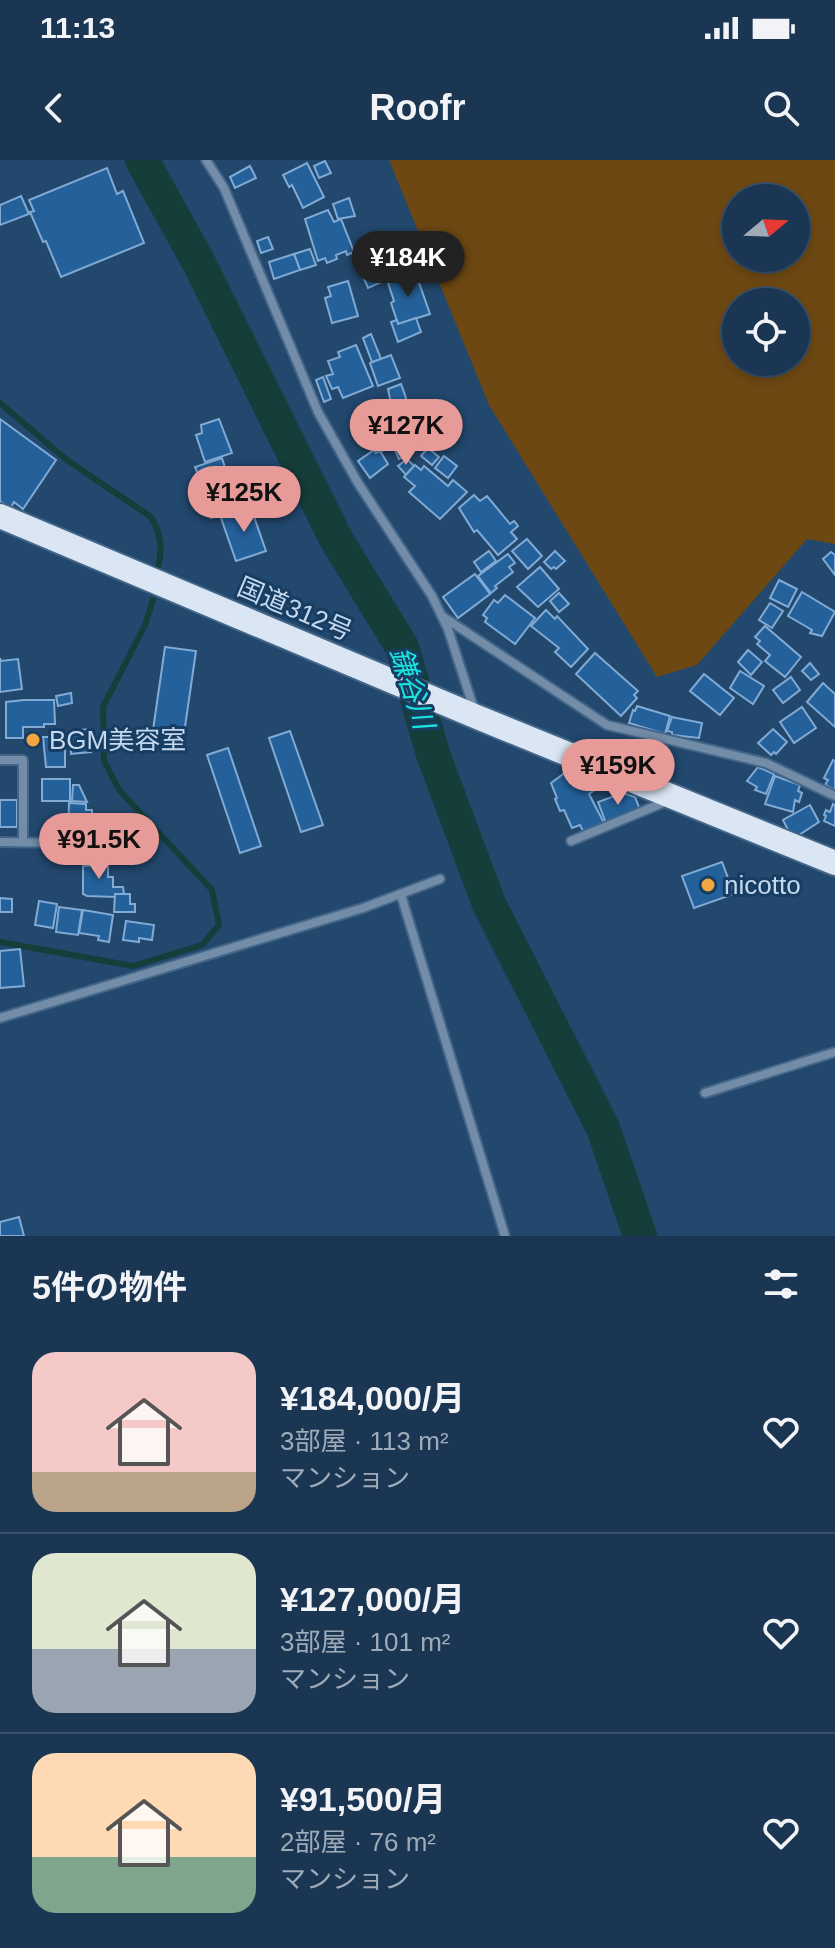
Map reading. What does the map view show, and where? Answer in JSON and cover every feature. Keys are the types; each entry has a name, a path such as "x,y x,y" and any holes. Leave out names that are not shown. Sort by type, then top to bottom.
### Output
{"highway":[{"name":"国道312号","path":"0,516 835,863"}],"street":[{"path":"206,160 224,188 318,412 358,483 432,596 441,615 471,714"},
{"path":"441,615 607,725 766,763 835,796"},
{"path":"0,760 23,760 23,842"},
{"path":"571,841 675,798"},
{"path":"0,842 123,844 138,831"},
{"path":"0,1018 401,895 440,879"},
{"path":"401,895 505,1236"},
{"path":"705,1093 835,1052"}],"shaded area":[{"path":"389,160 835,160 835,544 807,539 697,665 657,677 489,405"}],"building":[{"path":"325,161 331,173 319,178 314,166"},
{"path":"307,163 324,197 303,208 292,185 289,187 283,175"},
{"path":"250,166 256,178 235,188 230,177"},
{"path":"107,168 117,194 123,191 144,243 61,277 30,212 34,211 29,200"},
{"path":"21,196 29,214 0,225 0,205"},
{"path":"349,198 355,216 338,219 333,204"},
{"path":"328,210 334,222 341,219 354,252 336,255 337,259 327,263 325,258 318,261 305,219"},
{"path":"268,237 273,249 261,253 257,241"},
{"path":"310,249 316,265 300,270 294,254"},
{"path":"294,254 300,270 274,279 269,262"},
{"path":"394,257 400,274 368,288 363,269"},
{"path":"416,274 430,314 398,324 388,283"},
{"path":"348,281 358,316 332,323 325,298 331,296 328,287"},
{"path":"416,318 421,332 398,342 391,322 397,320 398,324"},
{"path":"371,334 381,359 372,362 363,338"},
{"path":"356,345 373,386 343,398 338,387 332,389 326,376 333,374 328,361 340,357 338,352"},
{"path":"391,355 400,378 378,386 370,363"},
{"path":"323,377 331,399 324,402 316,380"},
{"path":"401,384 406,398 402,406 392,409 388,389"},
{"path":"385,402 401,442 382,451 379,444 372,447 359,412"},
{"path":"0,419 56,460 23,509 14,502 10,509 0,501"},
{"path":"219,419 232,453 205,462 196,435 202,433 201,425"},
{"path":"409,443 412,451 399,459 394,448"},
{"path":"428,448 439,457 432,465 421,456"},
{"path":"374,450 376,453 380,451 388,464 370,478 358,461"},
{"path":"444,456 457,466 448,478 435,468"},
{"path":"222,458 238,509 211,518 205,499 208,498 195,467"},
{"path":"407,459 414,466 406,475 398,466"},
{"path":"415,465 421,470 424,466 448,486 453,480 467,492 440,519 409,492 415,486 404,477"},
{"path":"474,495 480,501 487,496 510,524 514,521 518,526 511,532 517,539 498,555 477,530 474,532 459,508"},
{"path":"251,508 266,551 236,561 221,518"},
{"path":"527,539 542,556 528,569 512,551"},
{"path":"489,551 496,561 481,572 474,562"},
{"path":"555,551 565,561 556,569 551,569 544,562"},
{"path":"831,552 835,555 835,575 823,559"},
{"path":"508,554 515,563 509,567 513,572 491,593 478,576"},
{"path":"540,567 559,589 538,607 517,587"},
{"path":"475,574 490,594 458,618 443,597"},
{"path":"779,580 797,589 788,607 770,598"},
{"path":"802,592 835,612 822,636 810,633 812,630 788,616"},
{"path":"559,593 569,604 559,612 550,601"},
{"path":"505,595 535,618 515,644 485,622 487,618 483,615 494,600 498,603"},
{"path":"770,603 783,611 772,628 759,620"},
{"path":"546,610 555,619 557,616 588,649 571,667 555,652 559,648 531,626"},
{"path":"765,626 801,657 785,677 765,661 770,655 757,644 760,641 755,637"},
{"path":"165,647 196,651 184,734 153,730"},
{"path":"748,650 762,662 751,675 738,662"},
{"path":"595,653 638,691 634,695 637,698 621,716 576,674"},
{"path":"0,658 1,661 18,659 22,689 0,692"},
{"path":"810,663 819,674 811,680 802,671"},
{"path":"740,671 764,686 753,704 730,688"},
{"path":"704,674 734,698 720,715 690,691"},
{"path":"791,677 800,690 783,703 773,690"},
{"path":"823,683 835,694 835,727 807,702"},
{"path":"71,693 72,703 58,706 56,696"},
{"path":"54,700 55,724 23,727 23,738 6,738 6,702"},
{"path":"637,706 670,716 665,734 629,723"},
{"path":"802,707 816,728 794,743 780,722"},
{"path":"672,717 702,723 699,738 672,735 667,731"},
{"path":"89,729 91,752 71,754 70,731"},
{"path":"773,729 787,742 771,755 758,743"},
{"path":"290,731 323,825 301,832 269,738"},
{"path":"43,737 65,737 65,767 46,767"},
{"path":"642,746 671,758 663,780 633,768"},
{"path":"228,748 261,846 240,853 207,755"},
{"path":"833,760 835,790 825,785 828,780 824,778"},
{"path":"758,767 774,774 766,794 755,790 757,787 747,781"},
{"path":"566,772 600,786 589,794 604,823 583,831 580,825 572,828 564,810 560,811 551,783"},
{"path":"775,776 800,785 798,791 802,793 799,802 795,800 793,812 765,804"},
{"path":"42,779 70,779 70,801 42,801"},
{"path":"73,785 79,785 87,802 72,801"},
{"path":"623,793 635,797 640,810 606,823 598,802"},
{"path":"0,800 17,800 17,827 0,827"},
{"path":"69,803 86,804 86,810 92,810 92,821 104,828 103,836 68,834"},
{"path":"833,804 835,826 824,821 826,810 830,812"},
{"path":"810,805 819,822 799,835 789,832 783,820"},
{"path":"89,861 101,861 101,866 108,866 108,877 113,877 113,887 123,887 124,894 115,894 115,897 83,894 83,866 89,866"},
{"name":"nicotto","path":"722,862 734,894 694,908 682,876"},
{"path":"115,894 130,894 130,904 135,904 135,912 114,912"},
{"path":"0,898 12,899 12,912 0,912"},
{"path":"39,901 57,904 53,928 35,925"},
{"path":"59,907 82,910 78,935 56,932"},
{"path":"83,910 113,915 109,942 98,940 99,936 79,933"},
{"path":"126,921 154,925 152,940 123,940"},
{"path":"20,949 24,986 0,988 0,951"},
{"path":"19,1217 24,1236 0,1236 0,1222"}],"waterway":[{"name":"鎌谷川","path":"142,160 199,263 336,539 402,647 433,754 489,904 603,1128 640,1236"},
{"path":"0,403 67,460 151,517 160,541 158,567"},
{"path":"0,942 133,966 202,945 219,925 212,890 120,791 104,761 103,707 145,625 153,600"}],"place":[{"name":"BGM美容室","path":"33,740"},
{"name":"nicotto","path":"708,885"}]}
